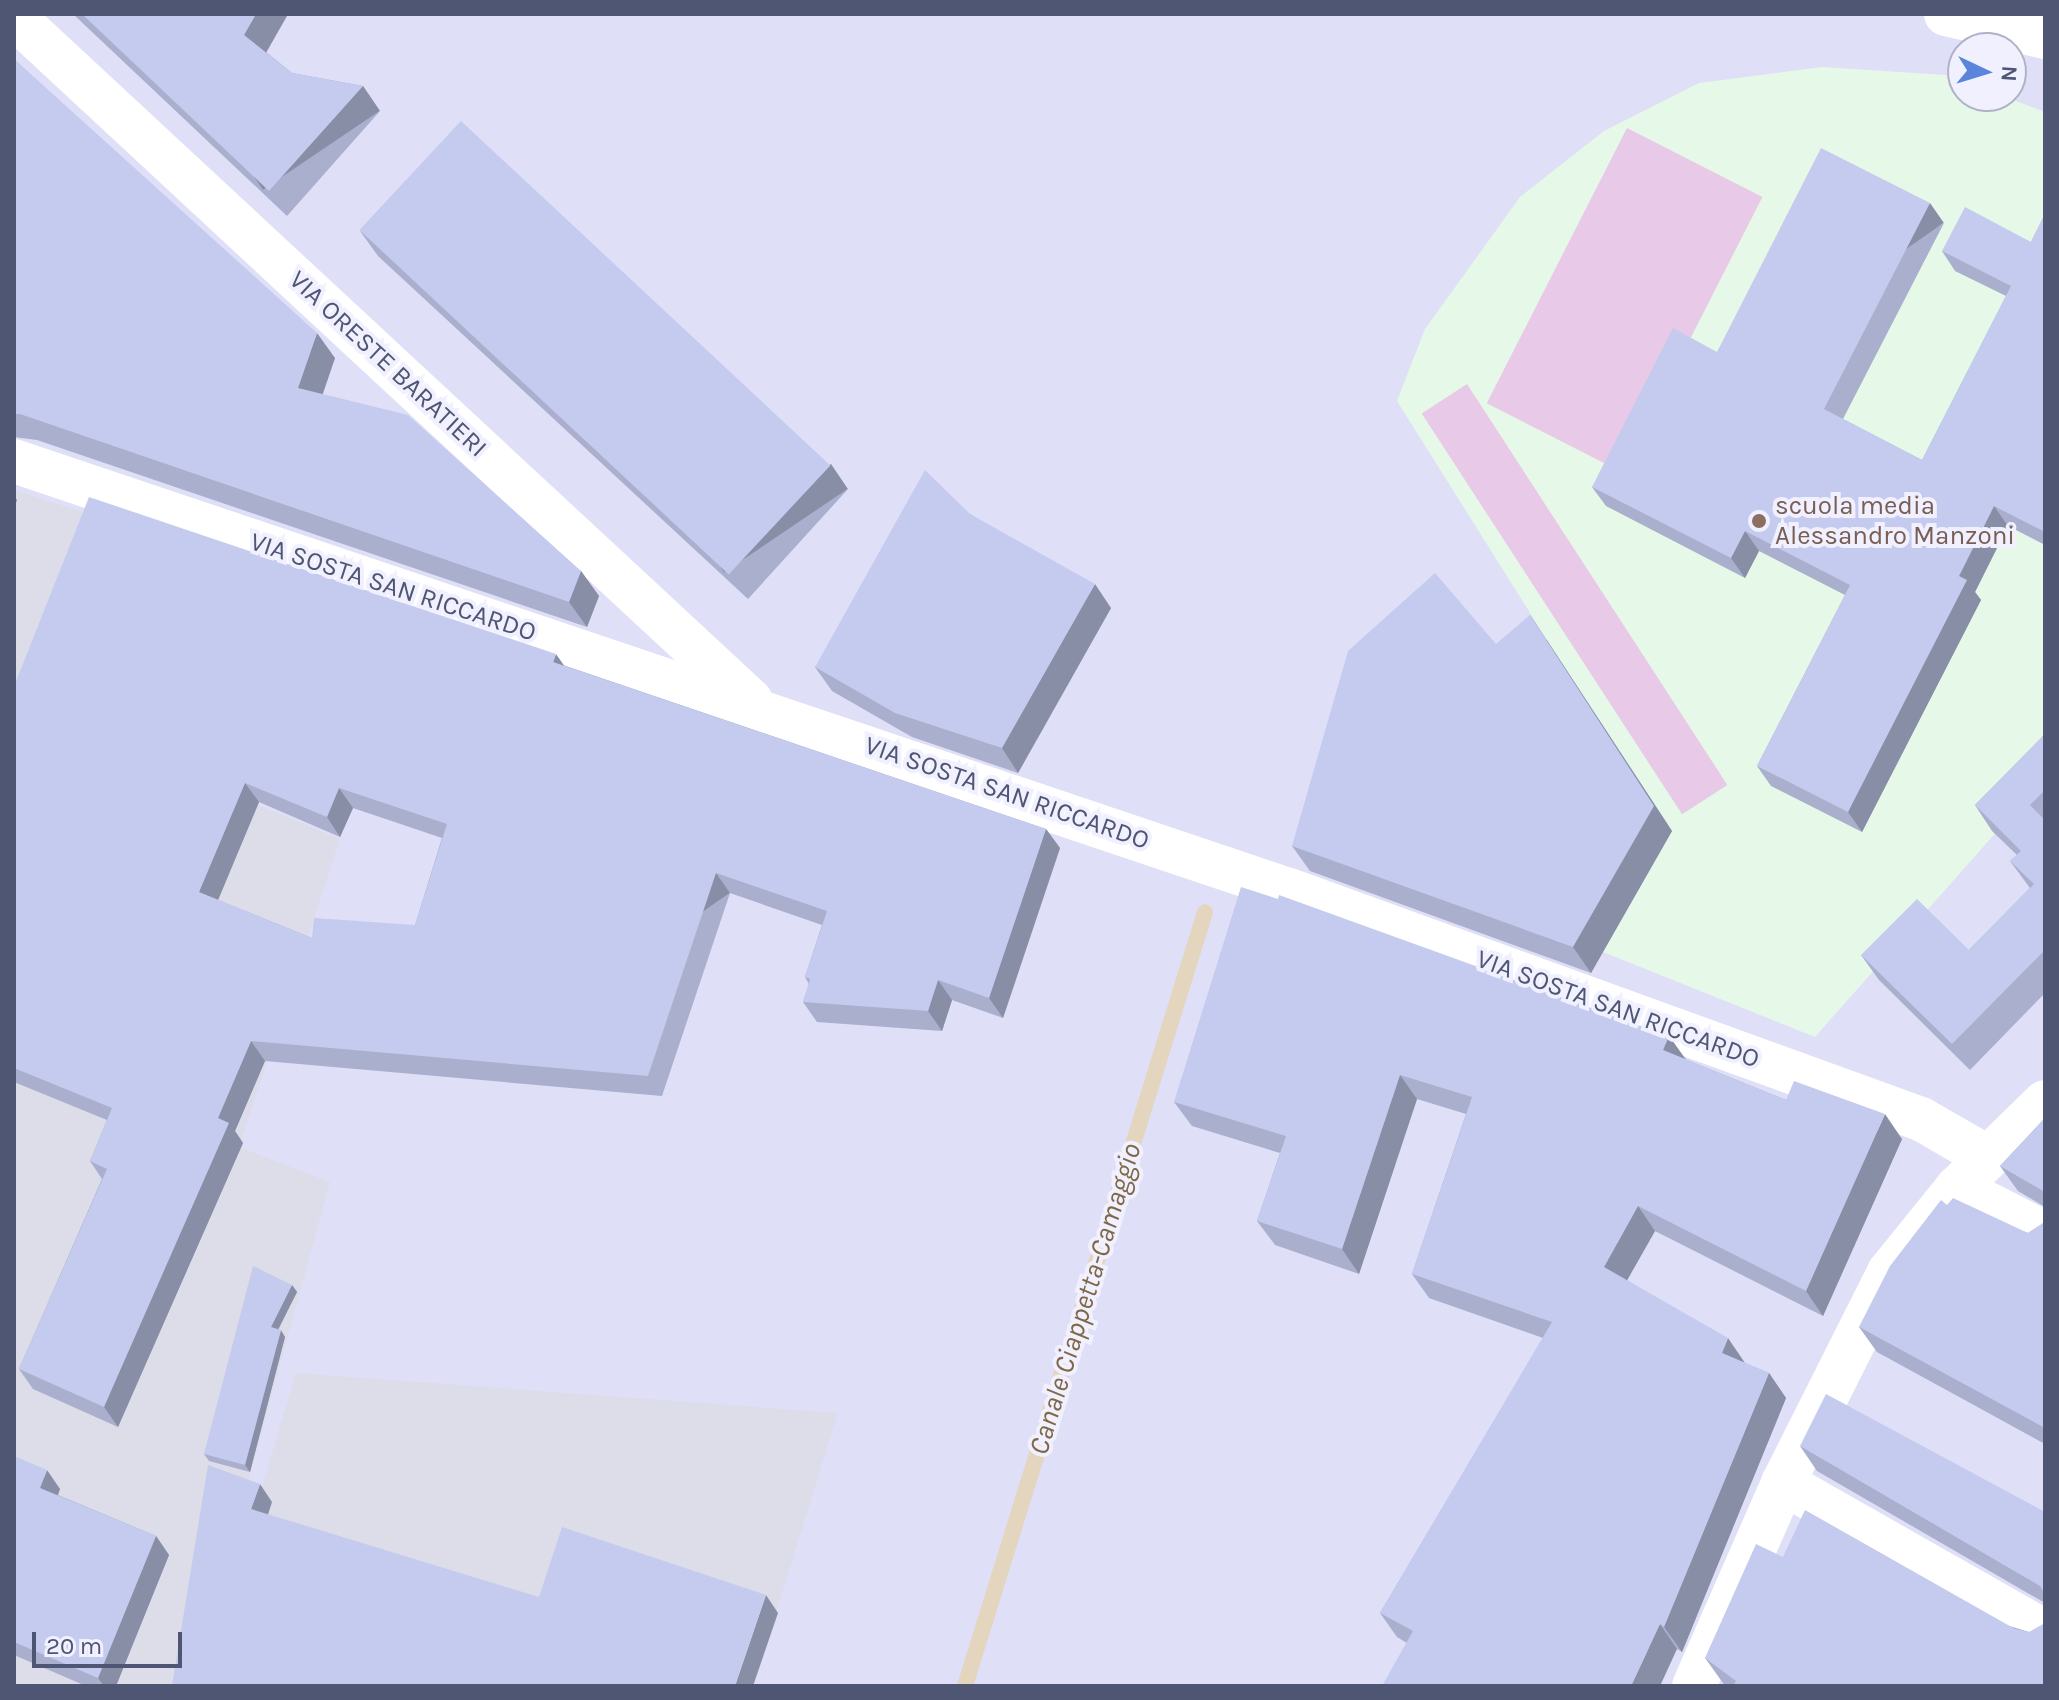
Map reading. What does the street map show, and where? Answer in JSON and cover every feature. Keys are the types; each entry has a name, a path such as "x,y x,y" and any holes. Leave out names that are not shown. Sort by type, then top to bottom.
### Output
{"street":[{"path":"1946,14 2045,37"},
{"name":"VIA ORESTE BARATIERI","path":"14,17 762,710"},
{"name":"VIA SOSTA SAN RICCARDO","path":"14,461 762,710 1289,890 1921,1119 1987,1157"},
{"path":"1694,1686 1783,1483 1889,1272 1957,1188 2045,1102"},
{"path":"1957,1188 2045,1233"},
{"path":"1783,1483 2045,1632"}],"shaded area":[{"path":"14,14 2045,14 2045,1686 14,1686"},
{"name":"scuola media Alessandro Manzoni","path":"1822,67 1946,75 1947,112 2027,112 2027,105 2045,112 2045,777 1815,1037 1603,952 1547,640 1397,401 1425,329 1520,197 1604,131 1699,83"},
{"path":"1627,128 1762,197 1622,472 1487,403"},
{"path":"1467,384 1727,785 1682,814 1422,413"},
{"path":"14,490 99,517 19,706 340,839 239,1147 330,1182 192,1686 14,1686"},
{"path":"296,1373 838,1413 753,1686 203,1686"}],"building":[{"path":"82,14 256,14 244,35 292,73 363,86 269,191"},
{"path":"14,59 317,333 298,388 408,415 581,571 569,602 14,414"},
{"path":"461,121 830,465 729,574 359,230"},
{"path":"1821,148 1930,203 1824,409 1922,460 2011,286 1942,251 1965,207 2031,242 2045,214 2045,532 1994,506 1959,576 1967,580 1848,812 1757,766 1850,585 1745,531 1731,558 1592,487 1673,328 1717,352"},
{"path":"925,470 970,514 1095,584 1002,748 895,713 815,667"},
{"path":"89,497 556,654 553,662 1046,829 989,998 938,980 928,1011 803,1002 810,979 805,977 827,911 716,873 648,1076 251,1041 218,1118 229,1123 104,1407 19,1369 107,1169 90,1161 112,1108 14,1068 15,684","holes":["245,783 327,817 339,788 447,824 415,925 314,918 312,938 199,892"]},
{"path":"1435,573 1496,644 1530,615 1654,806 1573,947 1292,846 1348,651"},
{"path":"2045,734 2045,790 2030,805 2045,820 2045,950 1952,1044 1861,955 1917,899 1969,950 2034,884 2010,861 2021,851 1975,805"},
{"path":"1241,887 1278,899 1279,895 1669,1036 1663,1050 1786,1100 1794,1081 1885,1114 1806,1291 1638,1206 1604,1267 1728,1338 1722,1353 1769,1373 1664,1627 1660,1624 1631,1686 1382,1686 1413,1631 1380,1613 1552,1322 1412,1274 1472,1097 1400,1075 1342,1249 1257,1221 1286,1136 1174,1102"},
{"path":"2045,1118 2045,1192 2000,1166"},
{"path":"1953,1198 2028,1233 2045,1222 2045,1428 1859,1327 1890,1266 1941,1200 1947,1205"},
{"path":"253,1266 292,1285 271,1327 281,1330 245,1465 204,1454"},
{"path":"1826,1394 2045,1512 2045,1594 2040,1586 1800,1446"},
{"path":"14,1456 47,1470 40,1488 156,1536 98,1678 14,1642"},
{"path":"208,1465 260,1484 251,1509 539,1597 562,1527 766,1595 735,1686 172,1686"},
{"path":"1805,1510 2015,1629 2029,1632 2045,1623 2045,1686 1733,1686 1736,1681 1705,1658 1756,1544 1783,1557"}],"waterway":[{"name":"Canale Ciappetta-Camaggio","path":"965,1686 1205,912"}],"place":[{"name":"scuola media Alessandro Manzoni","path":"1759,521"}]}
